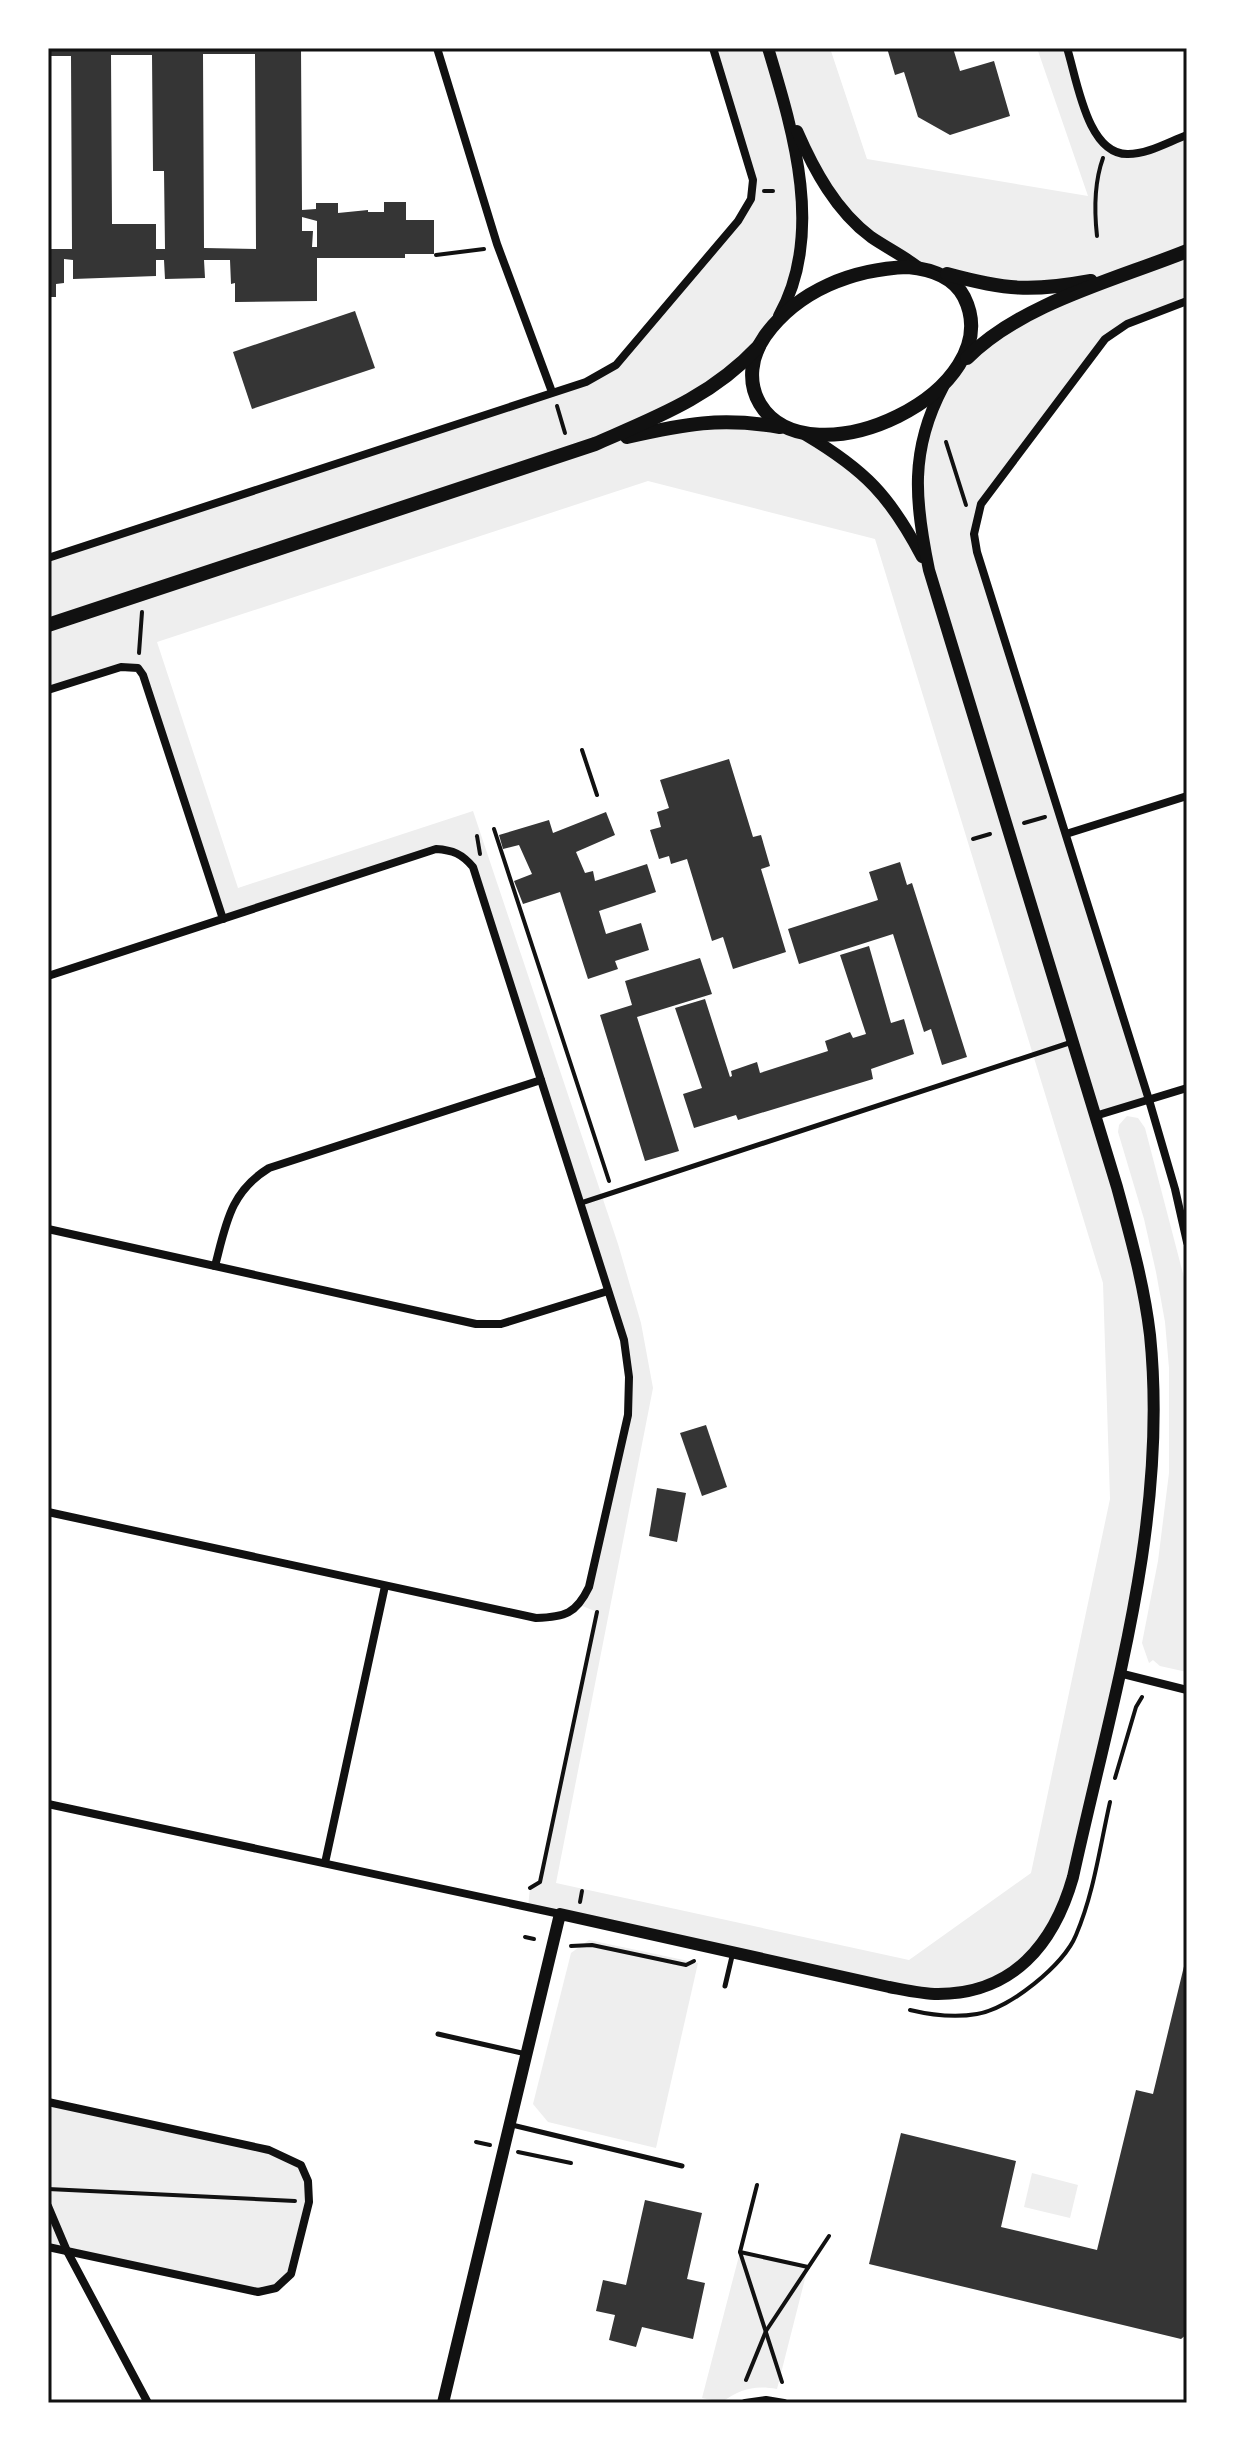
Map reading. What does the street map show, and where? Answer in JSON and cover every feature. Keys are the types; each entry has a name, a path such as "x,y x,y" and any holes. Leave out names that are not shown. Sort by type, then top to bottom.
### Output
{"main road":[{"path":"595,444 713,421 744,421 806,435 842,433 889,420 917,405 944,384 992,335 1014,320 1187,251"},
{"path":"926,269 956,285 969,308 972,336 961,364"},
{"path":"48,625 595,444 697,397 727,377 759,346 776,322 803,298 841,280 881,270 926,269 999,288 1021,289 1049,288 1127,275"},
{"path":"759,346 753,362 755,394 770,417 784,428"}],"street":[{"path":"437,48 497,244 552,392"},
{"path":"48,558 586,382 616,365 748,208 753,190 751,169 713,48"},
{"path":"768,48 784,102 798,168 801,233 792,284 776,322"},
{"path":"1067,48 1092,127 1106,148 1131,154 1187,135"},
{"path":"784,102 816,169 845,213 869,235 926,269"},
{"path":"1187,301 1116,330 1105,339 981,504 974,534 977,552 1149,1100 1187,1242"},
{"path":"48,1804 889,1987 936,1994 983,1987 1020,1966 1053,1930 1066,1901 1143,1559 1152,1476 1154,1411 1150,1334 1136,1255 929,570 917,511 917,473 927,422 944,384"},
{"path":"806,435 857,468 880,490 898,514 929,570"},
{"path":"48,690 121,667 138,668 148,684 223,919"},
{"path":"1066,834 1187,796"},
{"path":"48,976 436,849 451,849 463,856 473,867 581,1203 624,1340 629,1377 628,1415 589,1587 580,1605 560,1617 536,1618 48,1512"},
{"path":"215,1266 229,1213 239,1194 253,1178 269,1168 541,1080"},
{"path":"1095,1116 1187,1088"},
{"path":"48,1229 476,1324 501,1324 608,1291"},
{"path":"325,1863 385,1586"},
{"path":"1119,1673 1187,1690"},
{"path":"443,2403 560,1914"},
{"path":"48,2102 269,2150 288,2157 301,2165 308,2181 309,2202 291,2274 276,2288 258,2292 48,2247"},
{"path":"48,2206 67,2251 148,2403"},
{"path":"745,2403 766,2400 784,2403"}],"lane":[{"path":"581,1203 1073,1042"},
{"path":"725,1986 733,1952"},
{"path":"438,2034 527,2054"},
{"path":"510,2125 682,2166"}],"path":[{"path":"1097,236 1095,204 1098,172 1106,148"},
{"path":"436,255 483,249 497,244"},
{"path":"552,392 565,433"},
{"path":"946,442 965,503 976,518"},
{"path":"138,668 142,612"},
{"path":"582,750 597,795"},
{"path":"1024,823 1059,812"},
{"path":"494,829 613,1193"},
{"path":"973,839 990,834"},
{"path":"477,836 482,861"},
{"path":"530,1888 540,1882 597,1612"},
{"path":"1115,1779 1136,1707 1142,1697"},
{"path":"908,2009 950,2016 981,2014 1036,1983 1063,1957 1076,1936 1111,1794"},
{"path":"580,1902 582,1891"},
{"path":"525,1937 534,1939"},
{"path":"571,1946 592,1945 686,1965 695,1961 729,1969"},
{"path":"504,2149 571,2163"},
{"path":"757,2185 740,2252 782,2382"},
{"path":"48,2189 309,2202"},
{"path":"746,2380 766,2331 829,2236"},
{"path":"740,2252 808,2267"}],"shaded area":[{"path":"713,48 830,48 867,159 1088,196 1037,48 1067,48 1098,139 1131,154 1187,135 1187,301 1116,330 981,504 974,534 1149,1100 1096,1116 1136,1255 1154,1411 1143,1559 1060,1916 1009,1973 936,1994 528,1907 530,1888 540,1882 597,1612 580,1605 589,1587 628,1416 624,1340 473,867 463,856 436,849 223,919 148,684 130,666 48,690 48,558 552,392 616,365 738,221 753,190","holes":["787,108 828,190 881,244 934,271 1049,288 1121,277 980,345 933,406 917,511 927,567 857,468 784,428 694,422 600,442 735,370 784,307 801,214","648,481 875,539 1103,1283 1110,1499 1031,1873 909,1960 556,1883 653,1388 641,1323 618,1244 473,811 238,888 157,642"]},
{"path":"1127,1116 1138,1118 1145,1128 1187,1289 1187,1672 1160,1666 1153,1660 1149,1663 1142,1643 1158,1561 1169,1473 1169,1368 1156,1272 1118,1132 1119,1125"},
{"path":"589,1940 698,1963 656,2148 548,2122 533,2104 571,1953"},
{"path":"48,2102 269,2150 301,2165 309,2202 291,2274 276,2288 258,2292 48,2247"},
{"path":"1032,2173 1078,2185 1070,2218 1024,2207"},
{"path":"740,2252 808,2267 777,2389 748,2389 722,2402 702,2398"}],"building":[{"path":"48,48 301,48 302,210 316,209 316,203 338,203 338,213 384,212 384,202 406,202 406,220 434,220 434,254 405,254 405,258 317,258 317,301 235,302 230,260 204,260 205,278 165,279 164,260 156,260 156,276 73,279 73,260 64,259 64,283 56,284 56,297 48,297 48,249 72,249 71,56 48,56","holes":["203,54 255,54 256,249 204,248","111,55 152,55 153,171 164,171 165,249 156,249 156,224 112,224","302,217 317,221 317,247 312,247 313,231 302,231"]},
{"path":"887,48 953,48 960,71 994,61 1010,116 950,135 918,117 904,72 895,75"},
{"path":"355,311 375,368 252,409 233,352"},
{"path":"729,759 753,837 761,835 770,866 761,869 786,952 733,969 723,937 712,941 687,859 671,864 669,856 659,859 650,830 661,827 657,812 669,808 660,780"},
{"path":"606,812 615,835 576,852 585,873 593,871 595,881 647,864 656,892 599,911 606,934 641,923 649,950 615,961 618,969 588,979 560,892 523,904 514,881 532,874 519,845 503,849 499,835 549,820 553,833"},
{"path":"900,862 907,885 912,883 967,1057 942,1065 931,1029 924,1032 893,934 799,964 788,929 878,900 869,872"},
{"path":"869,946 891,1023 904,1019 914,1054 871,1069 873,1079 738,1120 736,1115 694,1128 683,1094 702,1088 675,1008 705,999 730,1077 731,1071 757,1062 760,1073 828,1051 825,1041 850,1032 853,1038 866,1034 840,955"},
{"path":"700,958 712,994 637,1017 679,1151 645,1161 600,1015 632,1005 625,981"},
{"path":"706,1425 727,1487 702,1496 680,1433"},
{"path":"657,1488 686,1493 677,1542 649,1536"},
{"path":"1186,1958 1187,2334 1181,2339 869,2264 901,2133 1016,2161 1001,2227 1097,2250 1136,2090 1153,2094"},
{"path":"645,2200 702,2213 687,2279 705,2283 693,2339 642,2327 636,2347 609,2340 615,2315 596,2311 603,2280 626,2285"}]}
